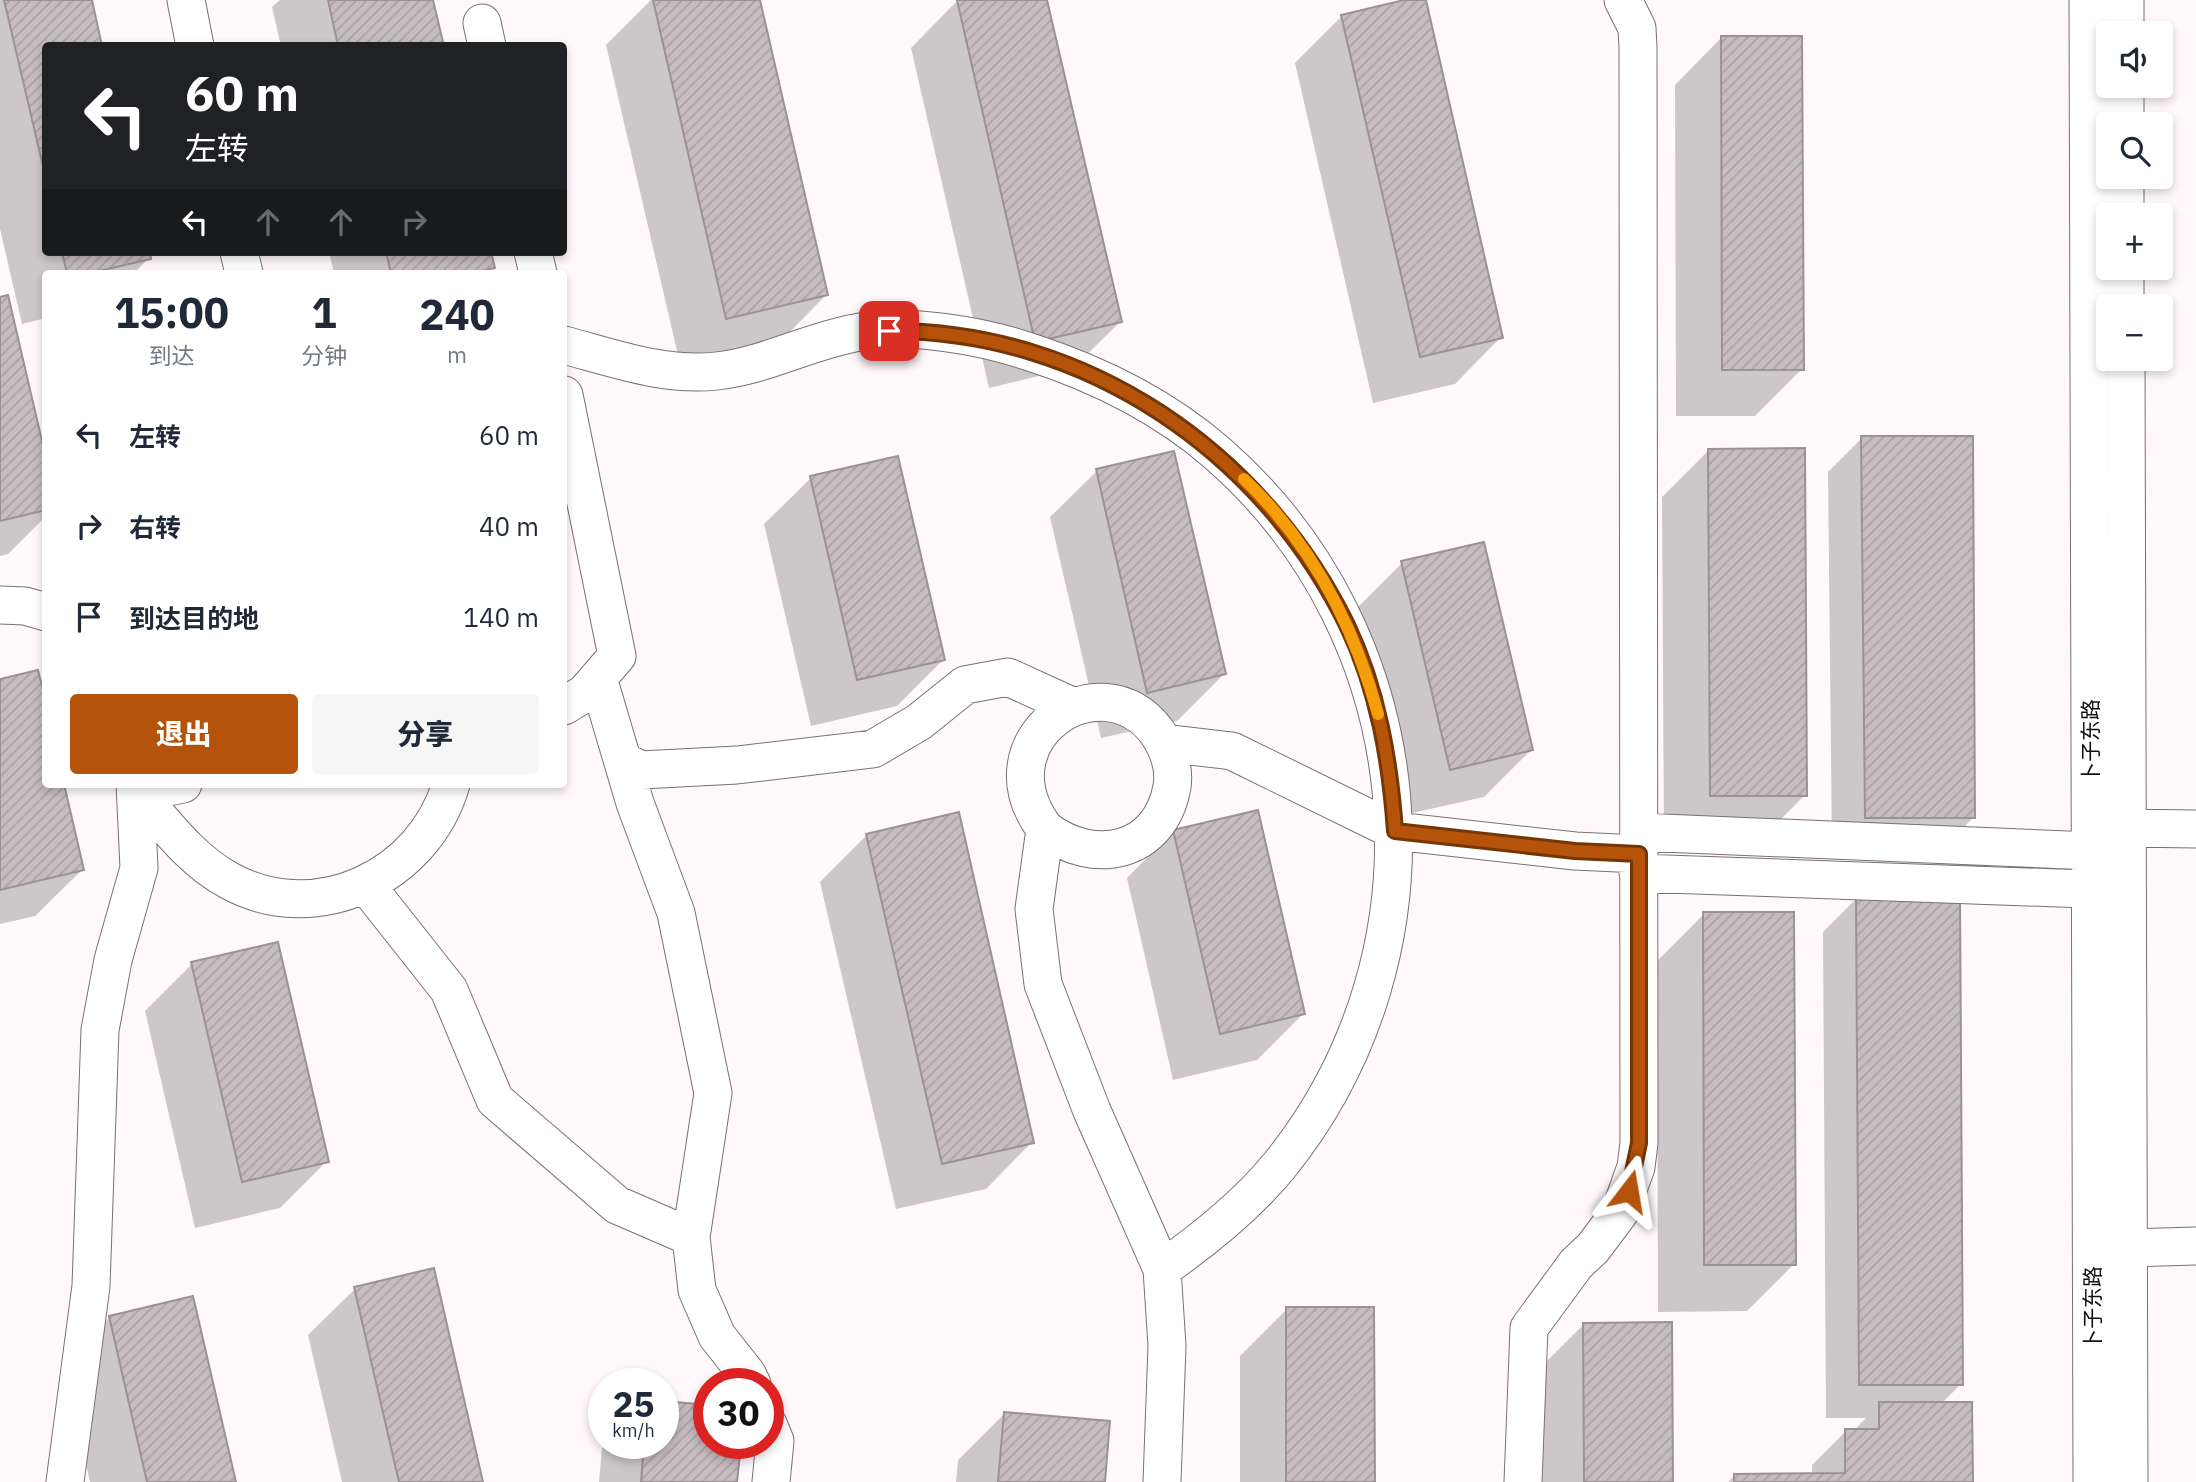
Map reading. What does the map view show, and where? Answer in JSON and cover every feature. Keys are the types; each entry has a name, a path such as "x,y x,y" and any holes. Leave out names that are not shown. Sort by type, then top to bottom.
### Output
{"street":[{"path":"186,0 194,42"},
{"path":"1523,1482 1530,1328 1576,1264 1607,1231 1625,1201 1636,1167 1639,1143 1638,47 1637,28 1623,0"},
{"name":"卜子东路","path":"2088,0 2092,1482"},
{"path":"2125,0 2125,21"},
{"path":"567,346 669,372 719,371 862,331 917,331 971,337 1024,349 1076,368 1126,391 1173,419 1246,481 1292,533 1322,578 1348,627 1368,678 1391,779 1395,831 1393,883 1374,985 1357,1034 1336,1081 1278,1167 1205,1239 1162,1269"},
{"name":"卜子东路","path":"2126,371 2129,1482"},
{"path":"567,410 617,656 585,694 567,704"},
{"path":"0,605 25,606 42,611"},
{"path":"623,761 641,770 737,765 873,749 919,722 965,684 1009,677 1074,707"},
{"path":"598,678 623,761 676,913 713,1093 691,1237 697,1290 706,1315 741,1368"},
{"path":"1105,704 1135,712 1152,726 1164,743 1172,773 1168,804 1157,823 1142,838 1123,847 1092,851 1062,842 1045,829 1033,812 1026,792 1025,771 1030,750 1040,731 1055,717 1074,707 1105,704"},
{"path":"1164,743 1232,751 1395,831 1575,851 2090,851 2127,841 2196,829"},
{"path":"136,788 207,866 230,881 280,898 309,899 338,895 366,885 390,871 428,832 440,813 449,788"},
{"path":"65,1482 91,1286 100,1030 113,960 139,868 136,788"},
{"path":"1045,829 1034,909 1043,984 1092,1111 1162,1269 1167,1346 1162,1482"},
{"path":"1639,853 2127,891"},
{"path":"366,885 449,990 495,1100 617,1205 691,1237"},
{"path":"2128,1248 2196,1246"},
{"path":"771,1482 773,1459"}],"building":[{"path":"4,0 92,0 101,42 42,42 42,162"},
{"path":"328,0 433,0 443,42 337,42"},
{"path":"653,0 760,0 828,295 726,319"},
{"path":"957,0 1047,0 1122,322 1035,342"},
{"path":"1404,0 1426,0 1503,338 1420,357 1341,15"},
{"path":"1721,36 1802,36 1804,370 1722,370"},
{"path":"63,256 151,256 151,259 103,270 66,270"},
{"path":"387,256 492,256 495,268 486,270 390,270"},
{"path":"8,295 42,441 42,511 0,521 0,297"},
{"path":"1861,436 1973,436 1975,818 1865,818"},
{"path":"1805,448 1807,796 1710,796 1708,449"},
{"path":"1174,451 1226,674 1147,693 1096,469"},
{"path":"898,456 945,660 857,680 810,476"},
{"path":"1484,542 1533,750 1450,770 1401,561"},
{"path":"38,670 42,686 42,788 65,788 84,870 0,890 0,679"},
{"path":"1258,810 1305,1014 1220,1034 1173,830"},
{"path":"959,812 1034,1143 942,1164 866,834"},
{"path":"1960,896 1963,1385 1859,1385 1856,897"},
{"path":"1703,912 1794,912 1796,1265 1704,1265"},
{"path":"278,942 329,1162 242,1182 191,962"},
{"path":"434,1268 483,1482 399,1482 354,1287"},
{"path":"193,1296 236,1482 147,1482 109,1316"},
{"path":"1286,1307 1374,1307 1375,1482 1286,1482"},
{"path":"1672,1322 1673,1482 1584,1482 1583,1323"},
{"path":"679,1402 693,1404 693,1459 739,1459 737,1482 641,1482 643,1459 679,1459"},
{"path":"1879,1402 1972,1402 1973,1482 1734,1482 1734,1474 1845,1473 1845,1429 1879,1429"},
{"path":"1004,1412 1110,1421 1105,1482 998,1482"}],"slow traffic":[{"path":"1244,479 1292,533 1322,578 1348,627 1368,678 1378,714"}],"route":[{"path":"889,331 971,337 1024,349 1076,368 1126,391 1173,419 1216,453 1256,491 1292,533 1322,578 1348,627 1368,678 1382,728 1391,779 1395,831 1575,851 1639,854 1639,1143 1629,1191"}]}
